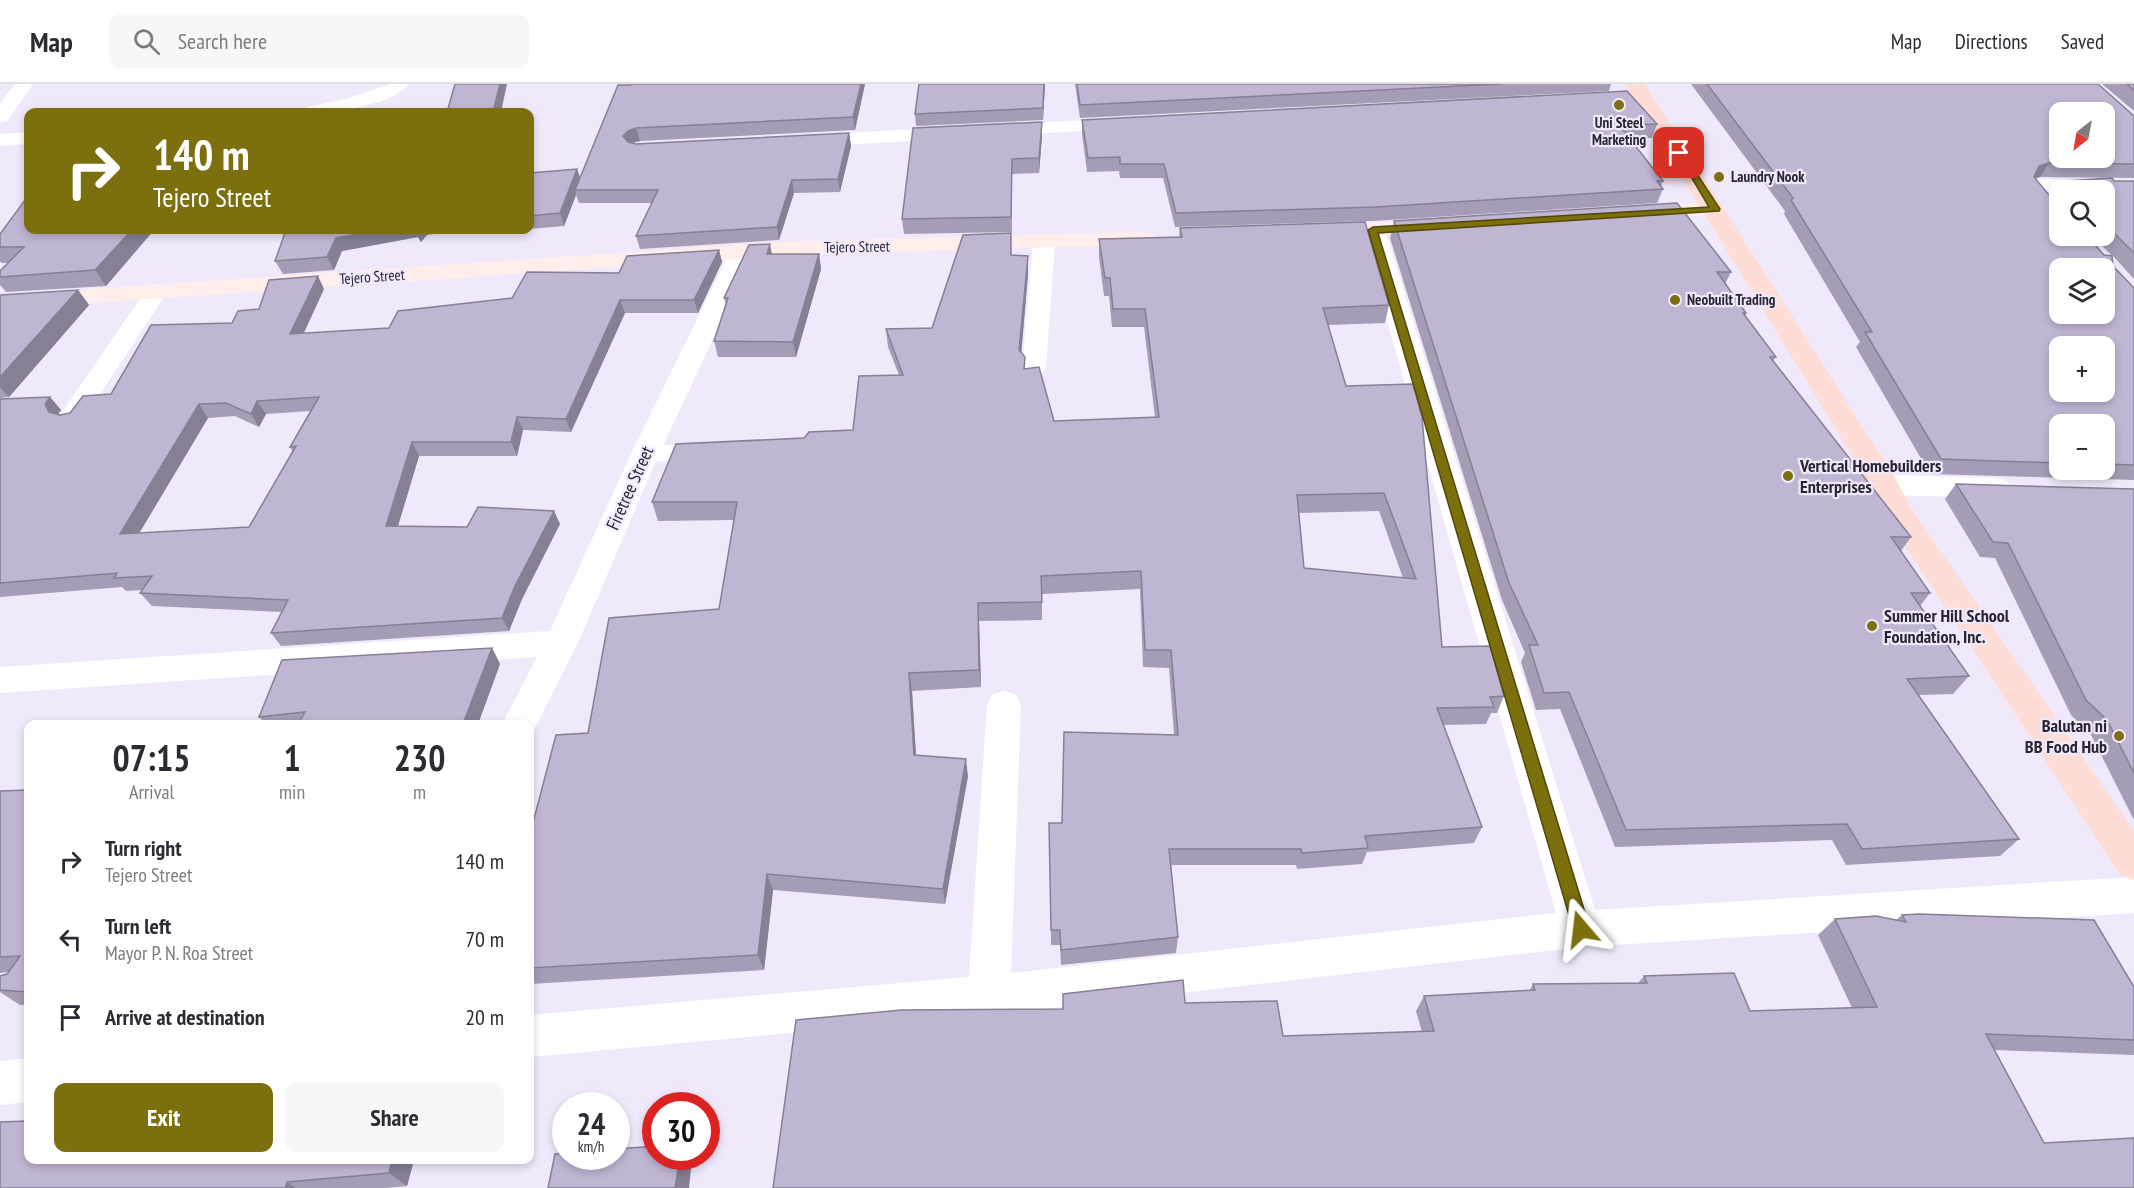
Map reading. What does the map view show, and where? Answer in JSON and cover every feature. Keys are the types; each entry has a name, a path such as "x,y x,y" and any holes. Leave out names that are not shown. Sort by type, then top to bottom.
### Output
{"main road":[{"path":"1632,93 1715,209 1886,485 1898,511 2134,863"},
{"path":"1621,215 1715,209"},
{"path":"1302,233 1455,225"},
{"name":"Tejero Street","path":"0,302 742,252 1173,238"}],"street":[{"path":"783,142 1141,123"},
{"path":"2049,186 2040,186 2038,192 2049,204"},
{"path":"2115,187 2134,187"},
{"path":"1373,230 1581,929"},
{"name":"Firetree Street","path":"522,720 561,643 645,454 742,252"},
{"path":"1886,485 2027,489"},
{"path":"0,680 561,643"},
{"path":"989,995 1004,705"},
{"path":"534,1036 989,995 1581,929 2134,896"},
{"path":"0,1083 24,1080"}],"lane":[{"path":"0,117 24,84"},
{"path":"330,108 350,104 395,89 400,84"},
{"path":"0,140 24,138"},
{"path":"1034,368 1044,243"},
{"path":"71,418 157,291"},
{"path":"645,454 740,450"}],"building":[{"path":"455,84 500,84 494,108 448,108"},
{"path":"861,84 853,117 636,128 628,131 623,136 628,142 636,144 849,133 838,179 792,180 777,227 636,236 658,190 575,190 618,85"},
{"path":"919,84 1044,84 1043,108 915,114"},
{"path":"1077,84 1500,84 1080,105"},
{"path":"1707,84 2098,84 2134,116 2134,164 2115,164 2115,102 2049,102 2049,163 2039,166 2034,177 2049,195 2049,246 2096,246 2104,255 2112,256 2112,258 2049,258 2049,324 2115,324 2115,268 2134,288 2134,465 2115,464 2115,414 2049,414 2049,463 1941,459 1865,332 1872,332 1791,200 1793,198"},
{"path":"1627,91 1657,124 1619,125 1663,181 1657,181 1663,189 1376,207 1176,213 1164,164 1120,164 1120,157 1088,158 1082,120"},
{"path":"1042,122 1039,158 1012,159 1011,217 902,219 913,128"},
{"path":"577,169 560,213 534,216 534,173"},
{"path":"2112,178 2113,180 2081,180"},
{"path":"2115,181 2134,181 2134,253 2115,234"},
{"path":"24,201 24,234 128,234 95,270 0,277 0,271 24,247 0,247 0,234"},
{"path":"1677,203 1731,272 1717,272 1746,313 1743,313 1776,357 1770,357 1911,537 1891,537 1930,593 1911,593 1969,676 1907,679 2019,839 1862,849 1847,824 1626,830 1569,692 1544,693 1529,645 1538,645 1509,583 1394,221"},
{"path":"1365,222 1389,305 1323,308 1346,386 1413,384 1422,417 1442,647 1490,646 1504,696 1490,697 1494,707 1437,708 1482,827 1365,836 1368,848 1302,853 1301,849 1169,849 1178,937 1061,950 1060,930 1051,930 1049,823 1062,823 1064,732 1178,735 1171,650 1145,650 1141,571 1041,576 1042,602 978,603 979,670 909,673 914,755 966,759 943,889 767,874 758,955 534,968 534,819 556,735 588,733 609,618 719,609 737,502 652,502 676,444 804,438 809,432 853,430 859,376 903,375 886,329 932,328 963,235 1011,233 1011,255 1028,256 1019,350 1025,357 1024,369 1039,367 1054,421 1159,417 1145,309 1113,309 1110,278 1105,278 1099,239 1182,237 1180,228","holes":["1384,493 1416,579 1304,568 1297,495"]},
{"path":"285,234 360,234 336,238 327,257 275,261"},
{"path":"770,244 767,254 819,254 793,342 714,341 728,298 724,298 749,245"},
{"path":"719,250 694,300 620,300 566,419 517,417 511,442 412,442 386,526 467,527 478,507 554,511 515,586 502,618 271,633 288,600 140,593 152,576 114,578 117,573 0,583 0,399 50,397 45,404 49,412 60,415 70,413 83,396 111,394 151,325 232,323 238,311 259,309 269,280 318,276 290,334 389,328 398,311 512,298 527,272 619,273 627,256","holes":["319,397 290,447 296,446 249,527 120,534 199,404 226,403 251,414 257,401"]},
{"path":"78,290 0,377 0,295"},
{"path":"1956,484 2134,489 2134,773 2107,720 2086,700 2008,543 1993,542"},
{"path":"492,648 465,720 300,720 305,712 259,717 282,660"},
{"path":"24,790 24,992 0,990 0,976 7,974 20,956 0,957 0,791"},
{"path":"1902,915 2094,920 2134,987 2134,1040 1986,1034 2044,1143 2134,1138 2134,1188 773,1188 796,1020 901,1010 1063,1009 1063,994 1183,980 1185,1003 1277,1001 1283,1036 1434,1031 1424,996 1535,990 1533,984 1647,983 1644,976 1734,973 1750,1011 1877,1007 1835,919 1876,916 1906,922"},
{"path":"24,1121 24,1164 391,1164 389,1173 287,1182 285,1188 0,1188 0,1122"},
{"path":"642,1147 642,1170 678,1170 675,1188 548,1188 552,1169 630,1170 630,1148"}],"place":[{"name":"Uni Steel Marketing","path":"1619,105"},
{"name":"Laundry Nook","path":"1719,177"},
{"name":"Neobuilt Trading","path":"1675,300"},
{"name":"Vertical Homebuilders Enterprises","path":"1788,476"},
{"name":"Summer Hill School Foundation, Inc.","path":"1872,626"},
{"name":"Balutan ni BB Food Hub","path":"2119,736"}],"route":[{"path":"1581,929 1373,230 1715,209 1679,153"}]}
